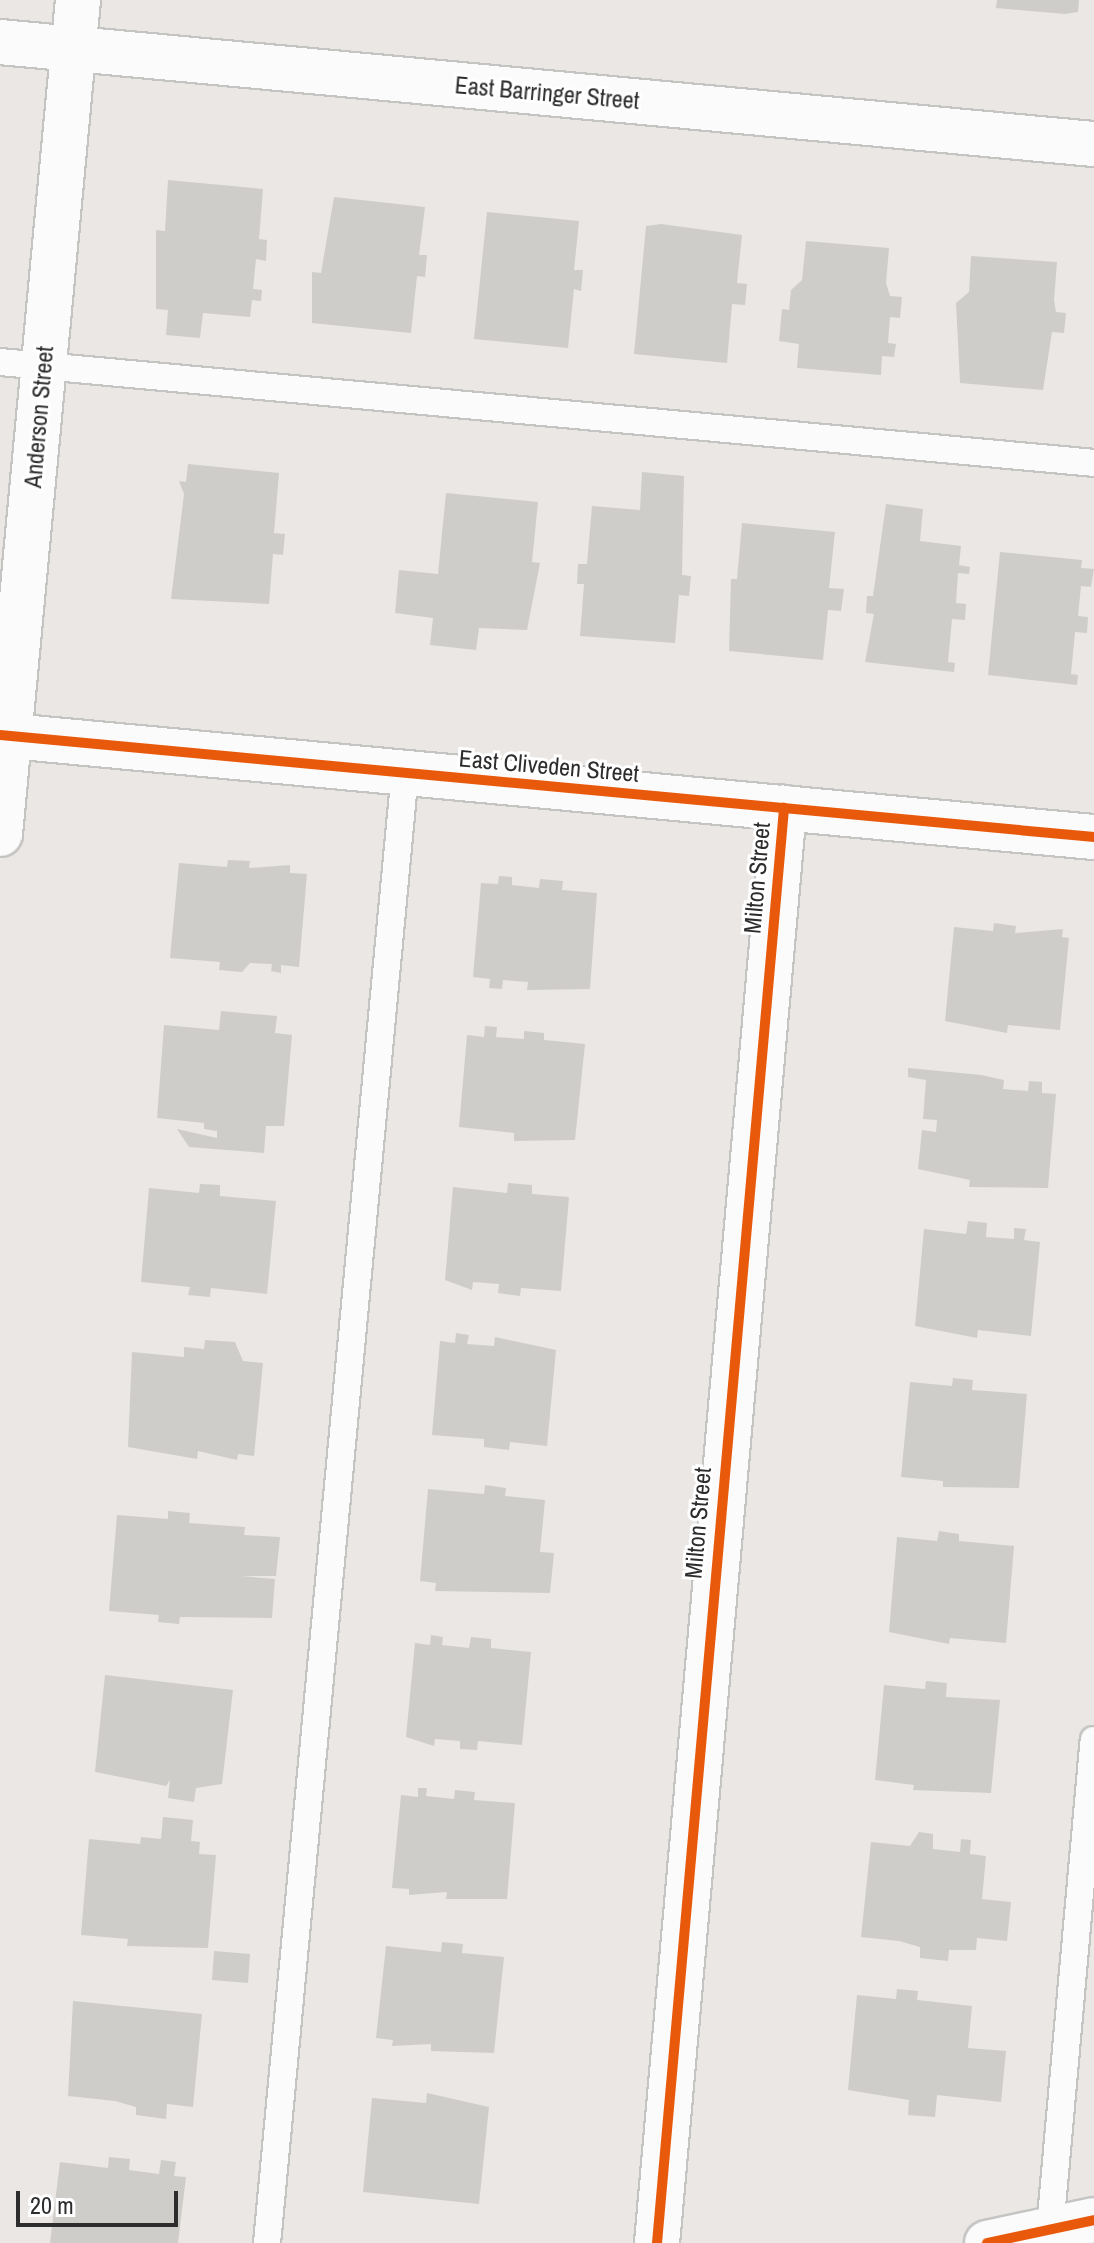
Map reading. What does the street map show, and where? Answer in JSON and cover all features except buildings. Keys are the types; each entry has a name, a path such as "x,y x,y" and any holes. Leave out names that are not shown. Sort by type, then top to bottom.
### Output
{"street":[{"name":"Anderson Street","path":"0,834 5,736 78,0"},
{"name":"East Barringer Street","path":"0,42 1094,144"},
{"name":"East Cliveden Street","path":"5,736 1094,837"},
{"name":"Milton Street","path":"657,2243 784,808"},
{"path":"987,2243 1094,2220"}],"lane":[{"path":"0,362 1094,463"},
{"path":"267,2243 405,773"},
{"path":"1050,2229 1094,1740"}],"cycle path":[{"path":"0,735 1094,837"},
{"path":"657,2243 784,808"},
{"path":"987,2243 1094,2220"}]}
